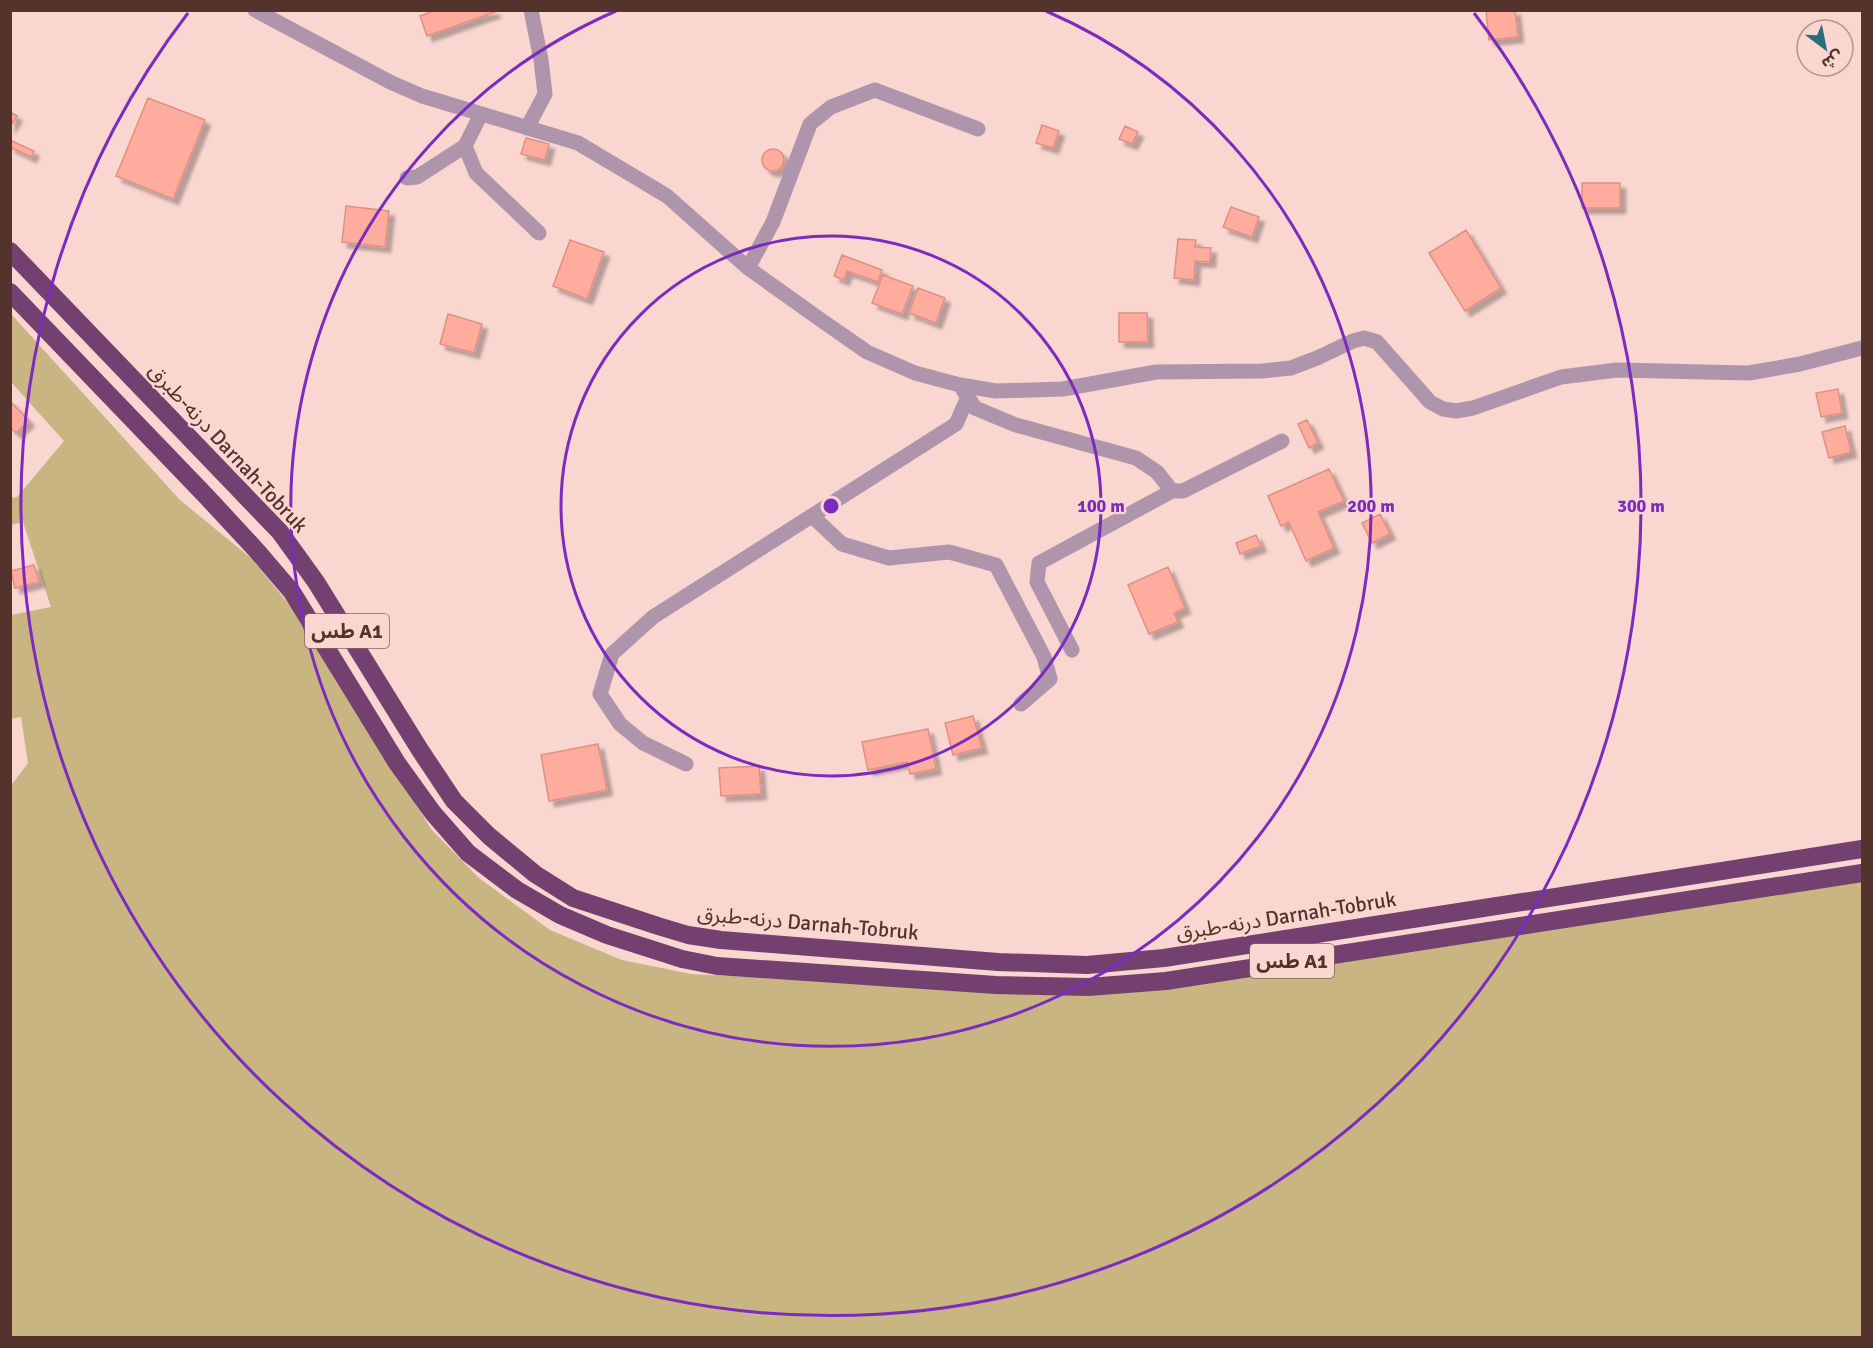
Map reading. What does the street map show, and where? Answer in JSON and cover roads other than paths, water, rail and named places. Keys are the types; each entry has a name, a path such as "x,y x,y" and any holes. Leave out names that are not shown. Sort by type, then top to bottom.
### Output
{"highway":[{"name":"درنه-طبرق Darnah-Tobruk","path":"10,251 280,532 316,582 454,801 489,836 535,874 573,898 621,915 688,935 721,940 998,962 1087,964 1164,958 1863,849"},
{"name":"طس A1","path":"10,292 207,497 292,592 397,763 433,813 468,853 517,890 560,915 607,935 682,959 741,968 996,985 1088,987 1166,981 1863,873"}],"street":[{"path":"255,10 390,82 422,96 578,143 666,196 748,268 867,352 964,391 1063,389 1156,372 1262,372 1290,369 1364,338 1377,342 1430,402 1443,409 1456,411 1473,408 1561,377 1617,370 1749,373 1800,364 1863,348"},
{"path":"527,128 545,94 531,10"},
{"path":"748,268 773,222 810,124 831,107 875,90 978,129"},
{"path":"406,178 417,177 465,146 481,114"},
{"path":"465,146 476,173 538,233"},
{"path":"964,391 975,408 1016,425 1136,458 1157,472 1172,491"},
{"path":"686,764 643,743 620,724 600,694 612,654 653,616 956,424 964,391"},
{"path":"1072,650 1037,582 1039,563 1172,491 1183,491 1282,441"},
{"path":"812,516 842,544 889,558 949,552 996,565 1044,657 1050,678 1021,704"}]}
